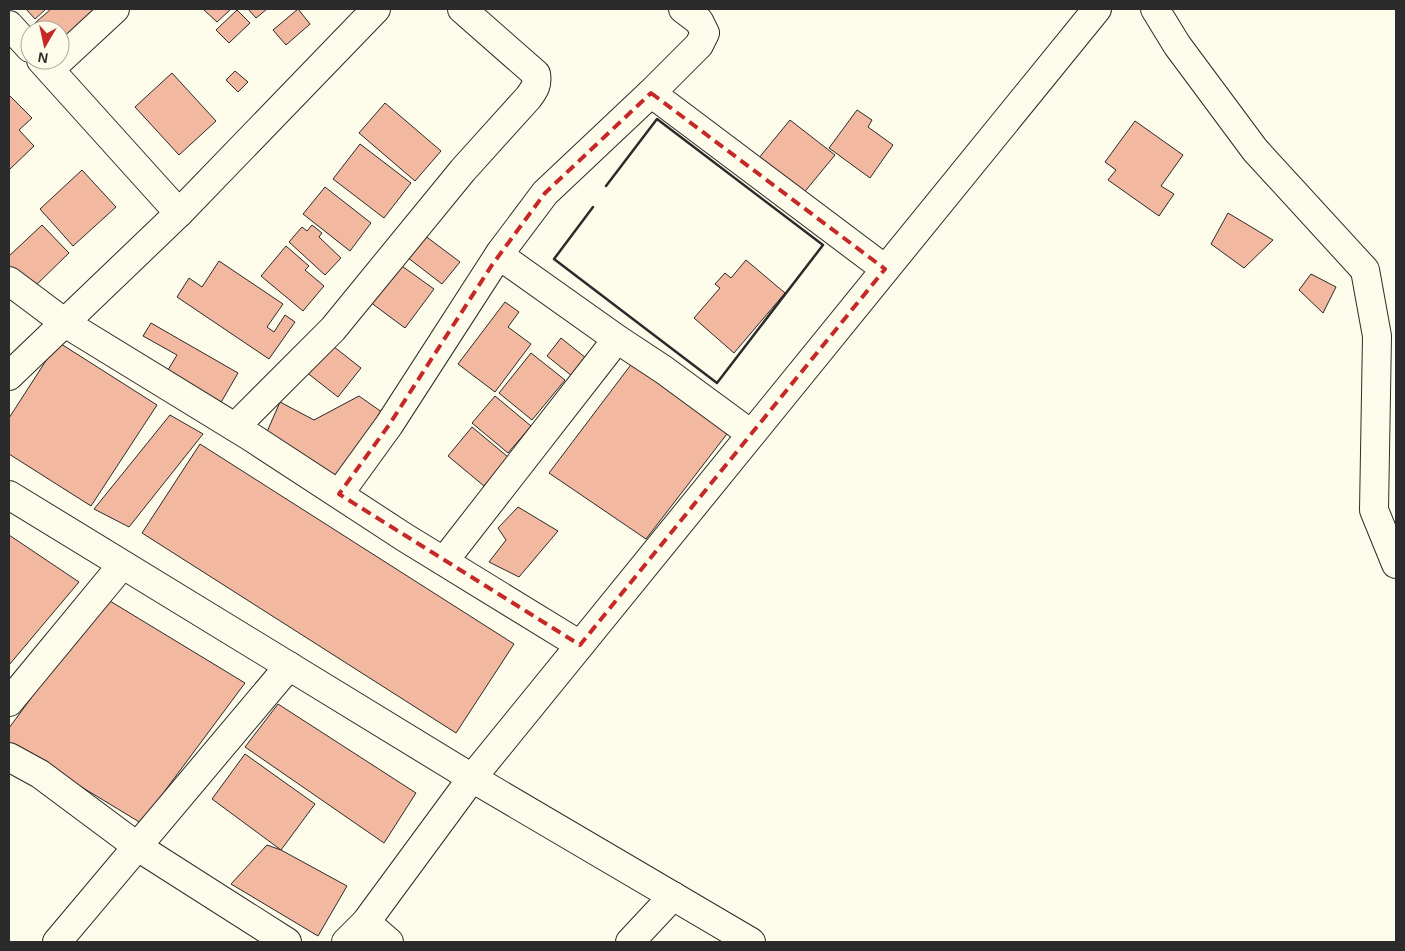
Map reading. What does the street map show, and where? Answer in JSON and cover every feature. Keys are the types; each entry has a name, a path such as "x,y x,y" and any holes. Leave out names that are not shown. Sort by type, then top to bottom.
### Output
{"street":[{"path":"70,47 115,9"},
{"path":"9,376 179,213 376,9"},
{"path":"235,427 333,329 463,170 528,98 538,83 536,74 462,9"},
{"path":"339,494 389,425 500,253 545,193 651,93 699,44 705,33 699,21 683,9"},
{"path":"346,942 366,922 472,778 1097,9"},
{"path":"1155,9 1177,46 1255,150 1365,270 1377,336 1374,510 1396,564"},
{"path":"9,25 20,37"},
{"path":"60,70 179,213"},
{"path":"651,93 885,269"},
{"path":"500,253 510,263 664,370 751,434"},
{"path":"9,281 65,323 235,427 444,561 580,645"},
{"path":"444,561 617,339"},
{"path":"9,495 472,778 751,942"},
{"path":"9,702 122,565"},
{"path":"57,942 289,666"},
{"path":"9,756 40,774 138,846 287,942"},
{"path":"630,942 673,896"},
{"path":"366,922 388,942"}],"highlighted area":[{"path":"651,93 885,269 580,645 339,494 389,425 492,265 545,193"}],"building":[{"path":"26,9 46,9 35,19"},
{"path":"51,9 109,9 70,42 70,20 38,20"},
{"path":"203,9 231,9 217,22"},
{"path":"248,9 267,9 256,18"},
{"path":"298,9 310,24 286,45 273,30"},
{"path":"237,10 250,23 229,43 216,30"},
{"path":"235,71 248,82 238,92 226,80"},
{"path":"172,73 216,121 179,155 135,107"},
{"path":"9,95 32,118 19,130 34,146 9,170"},
{"path":"385,103 441,151 415,181 359,133"},
{"path":"857,110 872,120 868,127 893,145 870,178 829,148"},
{"path":"790,120 835,155 802,195 758,159"},
{"path":"1135,121 1183,155 1161,186 1174,194 1159,216 1108,180 1116,170 1105,162"},
{"path":"360,144 411,183 384,218 333,179"},
{"path":"82,170 116,207 73,246 40,209"},
{"path":"325,187 371,223 350,251 303,214"},
{"path":"1228,213 1273,240 1244,268 1211,244"},
{"path":"42,225 69,253 30,291 9,269 9,256"},
{"path":"312,225 322,233 319,237 341,258 325,275 289,242 302,227 307,231"},
{"path":"420,232 460,262 442,284 403,254"},
{"path":"286,246 309,266 305,270 324,286 303,311 261,276"},
{"path":"746,260 785,293 734,353 694,318 720,288 715,284 725,273 731,278"},
{"path":"219,261 283,304 267,327 274,332 285,315 295,322 269,359 177,297 189,278 202,287"},
{"path":"399,264 434,289 405,328 370,302"},
{"path":"1311,274 1336,287 1323,313 1299,290"},
{"path":"505,302 519,312 508,327 531,344 495,392 458,364"},
{"path":"151,323 238,373 216,411 162,380 177,355 143,336"},
{"path":"561,338 586,358 572,376 547,356"},
{"path":"324,339 361,368 338,397 301,368"},
{"path":"58,342 157,405 91,506 9,454 9,418"},
{"path":"531,353 565,380 532,420 499,393"},
{"path":"633,362 730,430 646,539 549,473"},
{"path":"359,396 386,415 334,477 266,434 280,402 314,420"},
{"path":"495,396 531,426 508,453 472,423"},
{"path":"170,415 203,434 129,527 94,509"},
{"path":"472,427 508,457 484,486 448,456"},
{"path":"200,444 514,644 456,733 142,533"},
{"path":"518,507 558,531 519,577 489,562 506,540 498,528"},
{"path":"9,535 79,582 9,665"},
{"path":"105,598 245,683 141,823 9,743 9,728"},
{"path":"278,704 416,793 384,843 245,747"},
{"path":"245,754 315,804 281,850 212,799"},
{"path":"267,845 281,850 347,886 318,936 231,884"}],"wall":[{"path":"593,207 554,259 717,383 823,245 657,119 606,186"}]}
